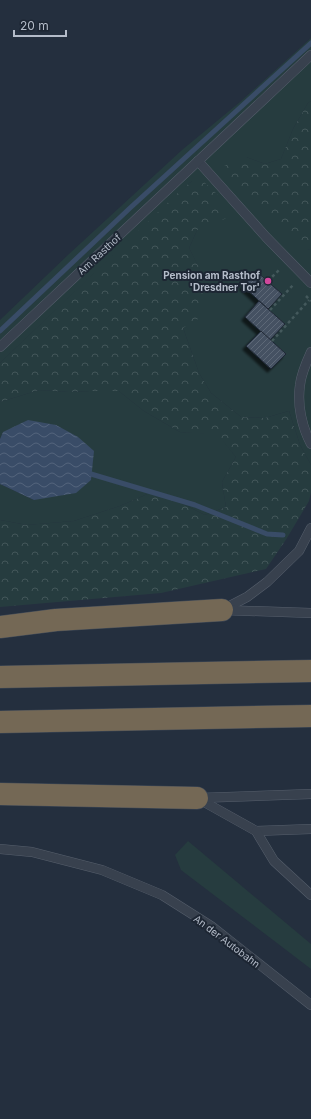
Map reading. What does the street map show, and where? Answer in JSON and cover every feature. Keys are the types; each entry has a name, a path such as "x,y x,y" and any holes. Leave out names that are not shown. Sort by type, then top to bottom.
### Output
{"highway":[{"path":"0,627 56,620 222,610"},
{"path":"0,677 311,671"},
{"path":"0,722 311,716"},
{"path":"0,794 197,798"}],"lane":[{"name":"Am Rasthof","path":"0,347 311,55"},
{"path":"198,161 311,283"},
{"path":"311,352 305,366 300,385 300,407 304,426 311,444"},
{"path":"222,610 247,597 267,582 299,551 311,528"},
{"path":"222,610 311,613"},
{"path":"197,798 311,794"},
{"path":"197,798 256,831 274,861 311,895"},
{"path":"256,831 311,829"},
{"name":"An der Autobahn","path":"0,849 32,852 102,870 162,895 212,926 311,1005"}],"path":[{"path":"268,281 281,268"},
{"path":"270,310 295,283"},
{"path":"272,341 309,300"}],"green space":[{"path":"311,38 311,101 308,103 293,129 281,159 265,164 246,157 303,248 311,250 311,465 300,445 289,411 265,418 241,417 211,393 199,373 183,328 205,280 189,248 197,230 192,181 0,363 0,320 182,150 240,102"},
{"path":"311,101 311,250 303,249 232,181 224,166 246,157 265,164 281,159 293,129 308,103"},
{"path":"202,180 217,194 227,218 197,230 189,248 205,279 198,319 183,328 199,373 211,393 241,417 265,418 289,411 300,445 311,465 311,492 309,501 266,569 161,593 0,607 0,520 27,525 74,521 120,506 150,493 175,500 205,515 226,507 222,482 236,457 218,435 180,432 144,411 119,391 69,392 39,390 0,402 0,363 179,192 192,181"},
{"path":"39,390 69,392 119,391 144,411 180,432 218,434 236,457 222,482 226,507 205,515 175,500 150,493 120,506 74,521 27,525 0,520 0,484 34,500 91,480 93,451 3,432 0,439 0,402"},
{"path":"188,841 311,944 311,969 181,870 175,855"}],"water":[{"path":"28,420 56,425 78,437 94,451 91,480 76,493 34,500 0,484 0,439 3,432"}],"building":[{"path":"256,271 282,294 268,309 243,286"},
{"path":"259,301 285,324 270,340 245,317"},
{"path":"261,331 286,354 271,369 246,346"}],"waterway":[{"path":"0,331 130,208 311,43"},
{"path":"91,474 195,505 267,534 283,535"}],"place":[{"name":"Pension am Rasthof 'Dresdner Tor'","path":"268,281"}]}
